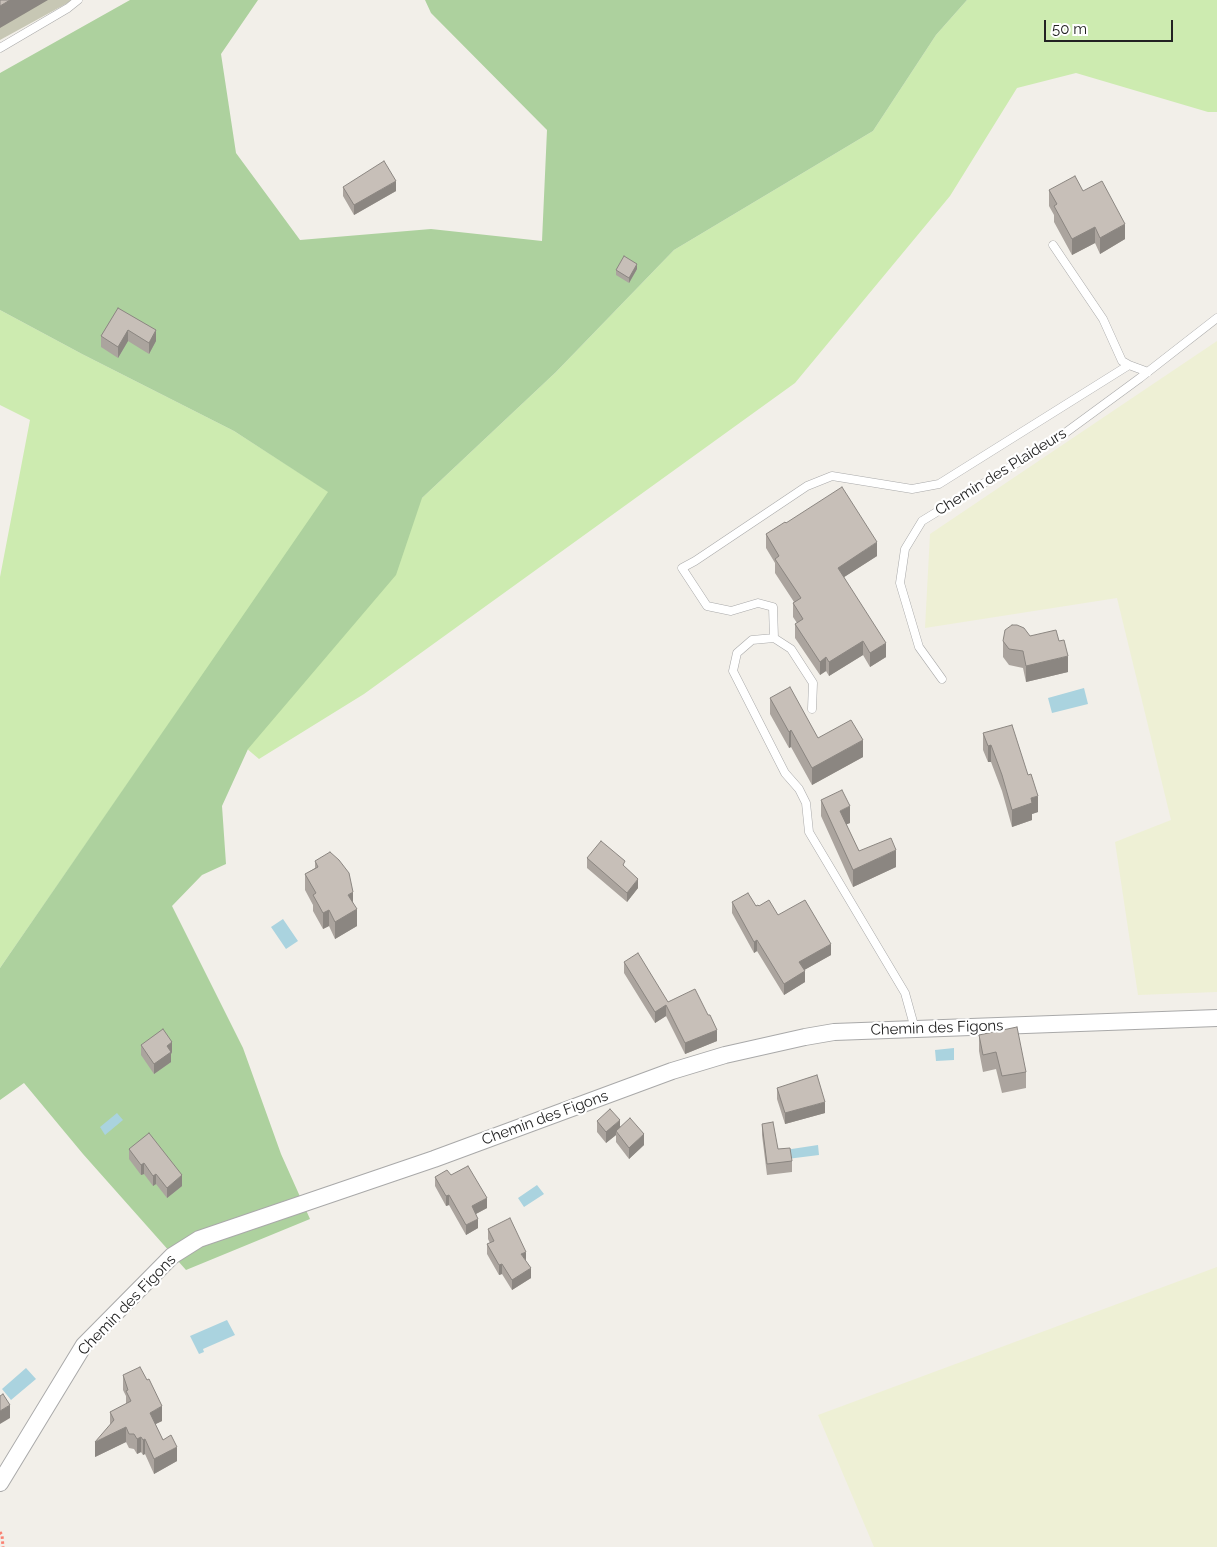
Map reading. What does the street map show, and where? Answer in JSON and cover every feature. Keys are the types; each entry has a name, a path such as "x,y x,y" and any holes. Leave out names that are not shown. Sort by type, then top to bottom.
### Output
{"street":[{"name":"Chemin des Figons","path":"0,1483 84,1345 172,1256 199,1238 434,1159 672,1071 725,1055 805,1037 834,1032 1217,1018"}],"lane":[{"path":"0,48 68,8 78,0"},
{"path":"1053,245 1103,319 1122,360 1129,365 1148,372"},
{"name":"Chemin des Plaideurs","path":"942,678 919,647 900,583 905,549 922,521 1061,436 1217,318"},
{"path":"774,638 773,607 758,603 731,611 707,606 682,568 807,486 832,476 912,489 940,484 1129,365"},
{"path":"812,709 813,683 791,649 774,638 752,640 737,653 733,671 785,773 800,789 806,803 809,832 905,993 915,1029"}],"path":[{"path":"0,1532 3,1547"}],"shaded area":[{"path":"0,0 73,0 0,40"},
{"path":"1217,341 1217,992 1138,995 1115,842 1171,820 1117,598 925,628 930,534"},
{"path":"1217,1267 1217,1547 874,1547 818,1415"}],"green space":[{"path":"130,0 258,0 221,54 236,153 300,240 431,229 542,241 547,130 431,13 425,0 967,0 936,35 873,131 674,250 556,372 422,498 396,575 248,749 222,806 226,864 202,875 172,906 243,1048 281,1154 310,1219 186,1270 83,1154 24,1083 0,1100 0,968 328,492 234,431 0,310 0,73"},
{"path":"967,0 1217,0 1217,112 1208,112 1076,73 1017,88 950,196 795,383 364,694 259,759 187,698 0,968 0,577 30,420 0,405 0,310 234,431 329,492 422,498 556,372 674,250 873,131 936,35"}],"water":[{"path":"1084,688 1088,704 1052,713 1048,698"},
{"path":"283,919 298,941 286,949 271,927"},
{"path":"954,1048 954,1060 936,1061 935,1050"},
{"path":"117,1113 123,1120 105,1135 100,1127"},
{"path":"818,1145 819,1155 787,1159 785,1150"},
{"path":"537,1185 544,1194 524,1207 518,1198"},
{"path":"227,1320 235,1335 203,1349 204,1352 199,1354 190,1336"},
{"path":"26,1368 36,1379 11,1400 2,1389"}],"building":[{"path":"0,0 10,0 0,6"},
{"path":"384,161 396,181 354,205 343,187"},
{"path":"1075,176 1083,191 1102,181 1125,224 1100,238 1095,227 1072,239 1054,206 1057,204 1049,190"},
{"path":"624,256 637,264 629,278 616,270"},
{"path":"118,308 156,330 149,343 128,330 118,347 101,336"},
{"path":"842,487 877,542 838,568 886,643 870,653 863,641 829,662 826,657 820,662 795,624 803,619 793,603 801,598 775,559 779,556 766,534"},
{"path":"1012,625 1024,628 1030,636 1056,630 1059,641 1064,640 1068,656 1026,666 1023,651 1009,649 1003,641 1005,630"},
{"path":"790,687 818,738 851,720 863,740 812,768 791,730 789,732 770,698"},
{"path":"1012,725 1028,775 1031,774 1038,796 1031,798 1032,803 1012,810 991,745 988,746 983,733"},
{"path":"842,790 850,806 840,811 859,851 891,838 896,850 853,870 821,800"},
{"path":"601,841 625,861 623,865 638,879 627,893 587,858"},
{"path":"330,852 349,873 353,892 348,895 357,909 335,922 329,910 323,913 313,895 316,893 305,874 318,867 315,861"},
{"path":"748,893 756,906 769,900 778,915 805,900 831,944 799,962 805,971 784,984 757,940 754,942 732,902"},
{"path":"638,953 668,1002 695,989 717,1030 685,1043 666,1005 655,1012 624,962"},
{"path":"1017,1027 1026,1072 1002,1076 996,1052 983,1055 979,1035"},
{"path":"163,1029 172,1042 167,1046 171,1052 154,1064 141,1045"},
{"path":"817,1075 825,1102 785,1113 777,1088"},
{"path":"610,1109 620,1120 606,1132 597,1121"},
{"path":"630,1118 644,1134 629,1148 616,1131"},
{"path":"773,1122 778,1149 790,1148 792,1161 767,1164 762,1124"},
{"path":"149,1133 182,1175 167,1188 156,1174 153,1176 144,1163 141,1165 129,1149"},
{"path":"468,1166 487,1198 472,1206 478,1219 466,1225 449,1195 446,1196 435,1177 447,1170 451,1175"},
{"path":"510,1218 526,1252 521,1254 531,1268 512,1280 502,1264 499,1265 487,1244 494,1241 488,1229"},
{"path":"140,1367 147,1380 149,1379 162,1406 150,1413 163,1440 171,1435 177,1447 154,1459 145,1439 143,1440 141,1437 137,1439 134,1434 129,1434 126,1427 95,1442 114,1420 110,1412 131,1401 126,1391 128,1390 123,1375"},
{"path":"3,1394 10,1405 0,1411 0,1396"}]}
